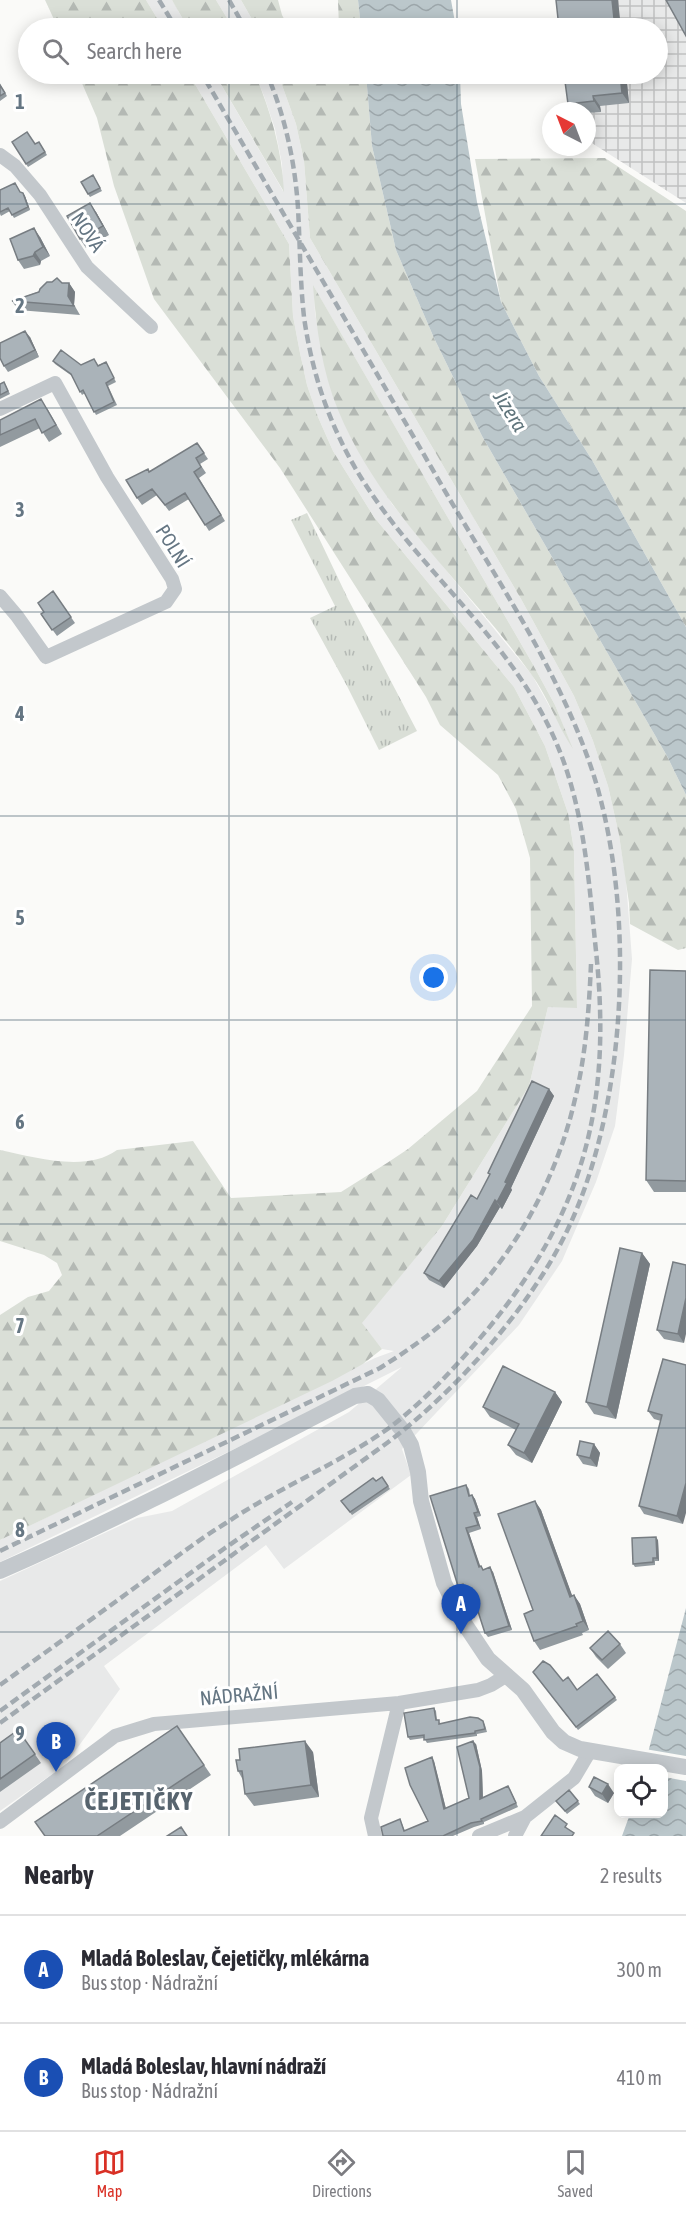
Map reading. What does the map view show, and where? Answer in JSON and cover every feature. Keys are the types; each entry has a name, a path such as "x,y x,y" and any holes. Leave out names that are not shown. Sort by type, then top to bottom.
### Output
{"street":[{"name":"NOVÁ","path":"1,158 15,166 40,195 87,267 151,327"},
{"name":"POLNÍ","path":"0,410 55,383 107,477 172,579 175,589 166,602 46,657 0,596"},
{"path":"0,1571 192,1480 356,1396 368,1394 378,1400 403,1431 411,1445 422,1501 448,1592 464,1623 488,1659 523,1690 558,1737 570,1746 686,1767"},
{"name":"NÁDRAŽNÍ","path":"0,1822 115,1736 154,1724 399,1703 478,1690 507,1675"},
{"path":"375,1836 371,1818 399,1703"},
{"path":"479,1836 525,1817 574,1778 590,1751"},
{"path":"515,1836 525,1817"}],"shaded area":[{"path":"146,0 172,0 182,18 157,18"},
{"path":"216,0 241,0 251,18 227,18"},
{"path":"558,0 686,0 686,203 596,146 596,102 570,102 567,84 668,84 668,18 560,18"},
{"path":"195,84 221,84 283,191 282,164 275,129 259,84 282,84 296,124 304,161 310,238 521,599 574,696 593,741 608,786 619,835 626,880 632,959 615,1126 596,1182 562,1261 519,1325 402,1449 411,1475 284,1569 266,1545 104,1666 120,1689 65,1765 0,1811 0,1581 137,1518 172,1511 349,1412 402,1367 0,1562 0,1540 375,1358 394,1351 382,1349 361,1323 442,1226 529,1086 548,1007 577,1007 574,850 568,813 545,746 514,687 374,517 333,451 307,385 293,316 289,244","holes":["314,287 555,705 571,745 532,675 392,504 353,441 338,409 328,379 315,313"]}],"green space":[{"path":"45,0 146,0 157,18 53,18"},
{"path":"172,0 216,0 227,18 182,18"},
{"path":"241,0 278,0 284,18 251,18"},
{"path":"338,0 358,0 360,18 339,18"},
{"path":"82,84 195,84 289,244 293,316 300,353 307,385 333,451 374,517 514,687 545,746 568,813 574,850 577,1008 548,1007 529,1086 442,1226 362,1323 382,1349 363,1364 332,1381 0,1540 0,1315 28,1297 49,1291 62,1275 57,1263 44,1255 0,1241 0,1150 44,1159 75,1162 104,1157 117,1150 193,1141 231,1198 341,1192 408,1149 477,1091 532,1006 530,858 516,809 498,775 440,725 426,697 280,468 154,299 114,186 97,118"},
{"path":"221,84 259,84 275,132 284,192"},
{"path":"282,84 367,84 372,146 396,250 434,338 482,436 667,756 686,795 686,948 678,950 630,924 619,835 608,786 593,741 574,696 521,599 310,238 304,161 296,124"},
{"path":"605,158 686,211 686,627 592,460 539,376 501,302 475,159"},
{"path":"313,285 531,661 555,705 573,749 531,674 401,515 377,482 356,447 338,410 328,380 318,333"},
{"path":"307,513 348,599 417,731 379,750 310,618 335,606 291,520"}],"water":[{"path":"358,0 451,0 454,18 360,18"},
{"name":"Jizera","path":"367,84 460,84 461,104 477,202 501,302 539,376 592,460 686,627 686,795 667,756 482,436 434,338 396,250 372,146"},
{"path":"686,1608 686,1836 622,1836 629,1818 668,1818 668,1764 645,1764"}],"pier":[{"path":"645,1749 686,1756 686,1781 668,1778 668,1764 642,1764"}],"building":[{"path":"556,0 612,0 614,18 558,18"},
{"path":"666,0 686,0 686,36"},
{"path":"565,84 621,84 622,93 593,96 594,101 568,102"},
{"path":"0,85 5,93 0,96"},
{"path":"27,132 35,144 39,142 45,152 26,164 12,142"},
{"path":"93,175 100,188 88,194 81,182"},
{"path":"15,183 23,193 28,207 12,215 8,208 0,212 0,190"},
{"path":"90,203 103,226 80,239 67,216"},
{"path":"34,228 43,247 33,256 18,260 10,239"},
{"path":"57,278 62,283 69,283 68,296 74,306 12,301 39,292 47,282 52,282"},
{"path":"25,331 35,350 4,366 0,358 0,343"},
{"path":"61,350 81,365 94,359 98,366 106,362 114,378 106,383 114,402 94,412 83,390 80,392 71,374 53,361"},
{"path":"4,382 8,391 0,395 0,384"},
{"path":"41,399 56,425 42,433 35,419 0,435 0,420"},
{"path":"197,443 204,453 196,458 201,467 194,472 221,515 205,525 185,493 165,505 152,489 137,498 126,480 148,469 149,472"},
{"path":"53,591 71,617 52,630 41,614 44,612 38,603"},
{"path":"650,970 686,971 686,1181 646,1180"},
{"path":"532,1081 549,1089 505,1182 507,1183 473,1240 439,1281 424,1273 471,1195 477,1199"},
{"path":"620,1248 642,1253 607,1407 586,1402"},
{"path":"673,1262 686,1265 686,1298 678,1334 657,1330"},
{"path":"663,1359 686,1365 686,1483 677,1516 639,1506 662,1415 648,1411"},
{"path":"503,1366 555,1392 524,1453 508,1445 519,1424 483,1407"},
{"path":"580,1441 594,1444 590,1458 577,1455"},
{"path":"382,1477 388,1486 350,1512 341,1501 373,1478 376,1481"},
{"path":"466,1485 478,1512 474,1513 478,1525 466,1528 479,1567 481,1566 483,1570 490,1567 509,1626 485,1633 473,1596 467,1598 463,1584 458,1586 430,1496"},
{"path":"535,1501 570,1597 574,1595 583,1621 576,1624 577,1626 534,1641 524,1614 533,1610 498,1514"},
{"path":"656,1537 657,1558 653,1558 653,1562 633,1564 632,1538"},
{"path":"608,1631 620,1644 602,1660 590,1648"},
{"path":"543,1661 550,1665 563,1681 568,1677 577,1690 597,1674 615,1697 576,1727 533,1672"},
{"path":"434,1708 439,1724 470,1717 483,1721 485,1729 475,1731 475,1733 424,1740 424,1735 408,1737 404,1713"},
{"path":"177,1726 204,1765 97,1836 45,1836 35,1822"},
{"path":"18,1730 35,1754 0,1779 0,1743"},
{"path":"305,1741 311,1785 245,1794 242,1771 238,1771 236,1760 240,1760 239,1749"},
{"path":"473,1741 480,1767 480,1799 508,1786 516,1803 481,1819 482,1821 471,1823 443,1836 383,1836 381,1827 400,1819 404,1831 428,1821 410,1785 405,1768 432,1757 444,1809 469,1798 457,1747"},
{"path":"594,1777 608,1784 602,1794 589,1787"},
{"path":"569,1790 578,1801 565,1811 556,1801"},
{"path":"555,1815 567,1824 565,1827 574,1833 572,1836 541,1836"},
{"path":"181,1827 187,1836 167,1836"}],"railway":[{"path":"159,0 170,18"},
{"path":"229,0 239,18"},
{"path":"0,1723 387,1443 439,1399 464,1374 489,1347 533,1289 567,1231 587,1180 603,1125 613,1066 619,1005 620,943 616,883 607,826 593,773 580,737 547,666 509,598 208,84"},
{"path":"0,1685 203,1538 266,1498 369,1441 403,1417 428,1394 487,1330 520,1286 548,1242 569,1198 584,1153 594,1106 600,1058 600,1006 596,951 583,838 570,783 550,729 528,690 503,654 388,516 362,480 334,426 313,365 307,333 294,174 284,123 271,84"},
{"path":"0,1551 380,1368 428,1335 467,1301 509,1250 527,1222 556,1162 567,1130 582,1065 591,964"},
{"path":"0,1711 292,1502"}],"place":[{"name":"Mladá Boleslav, Čejetičky, mlékárna","path":"461,1634"},
{"name":"Mladá Boleslav, hlavní nádraží","path":"56,1772"}],"district":[{"name":"ČEJETIČKY","path":"139,1801"}]}
